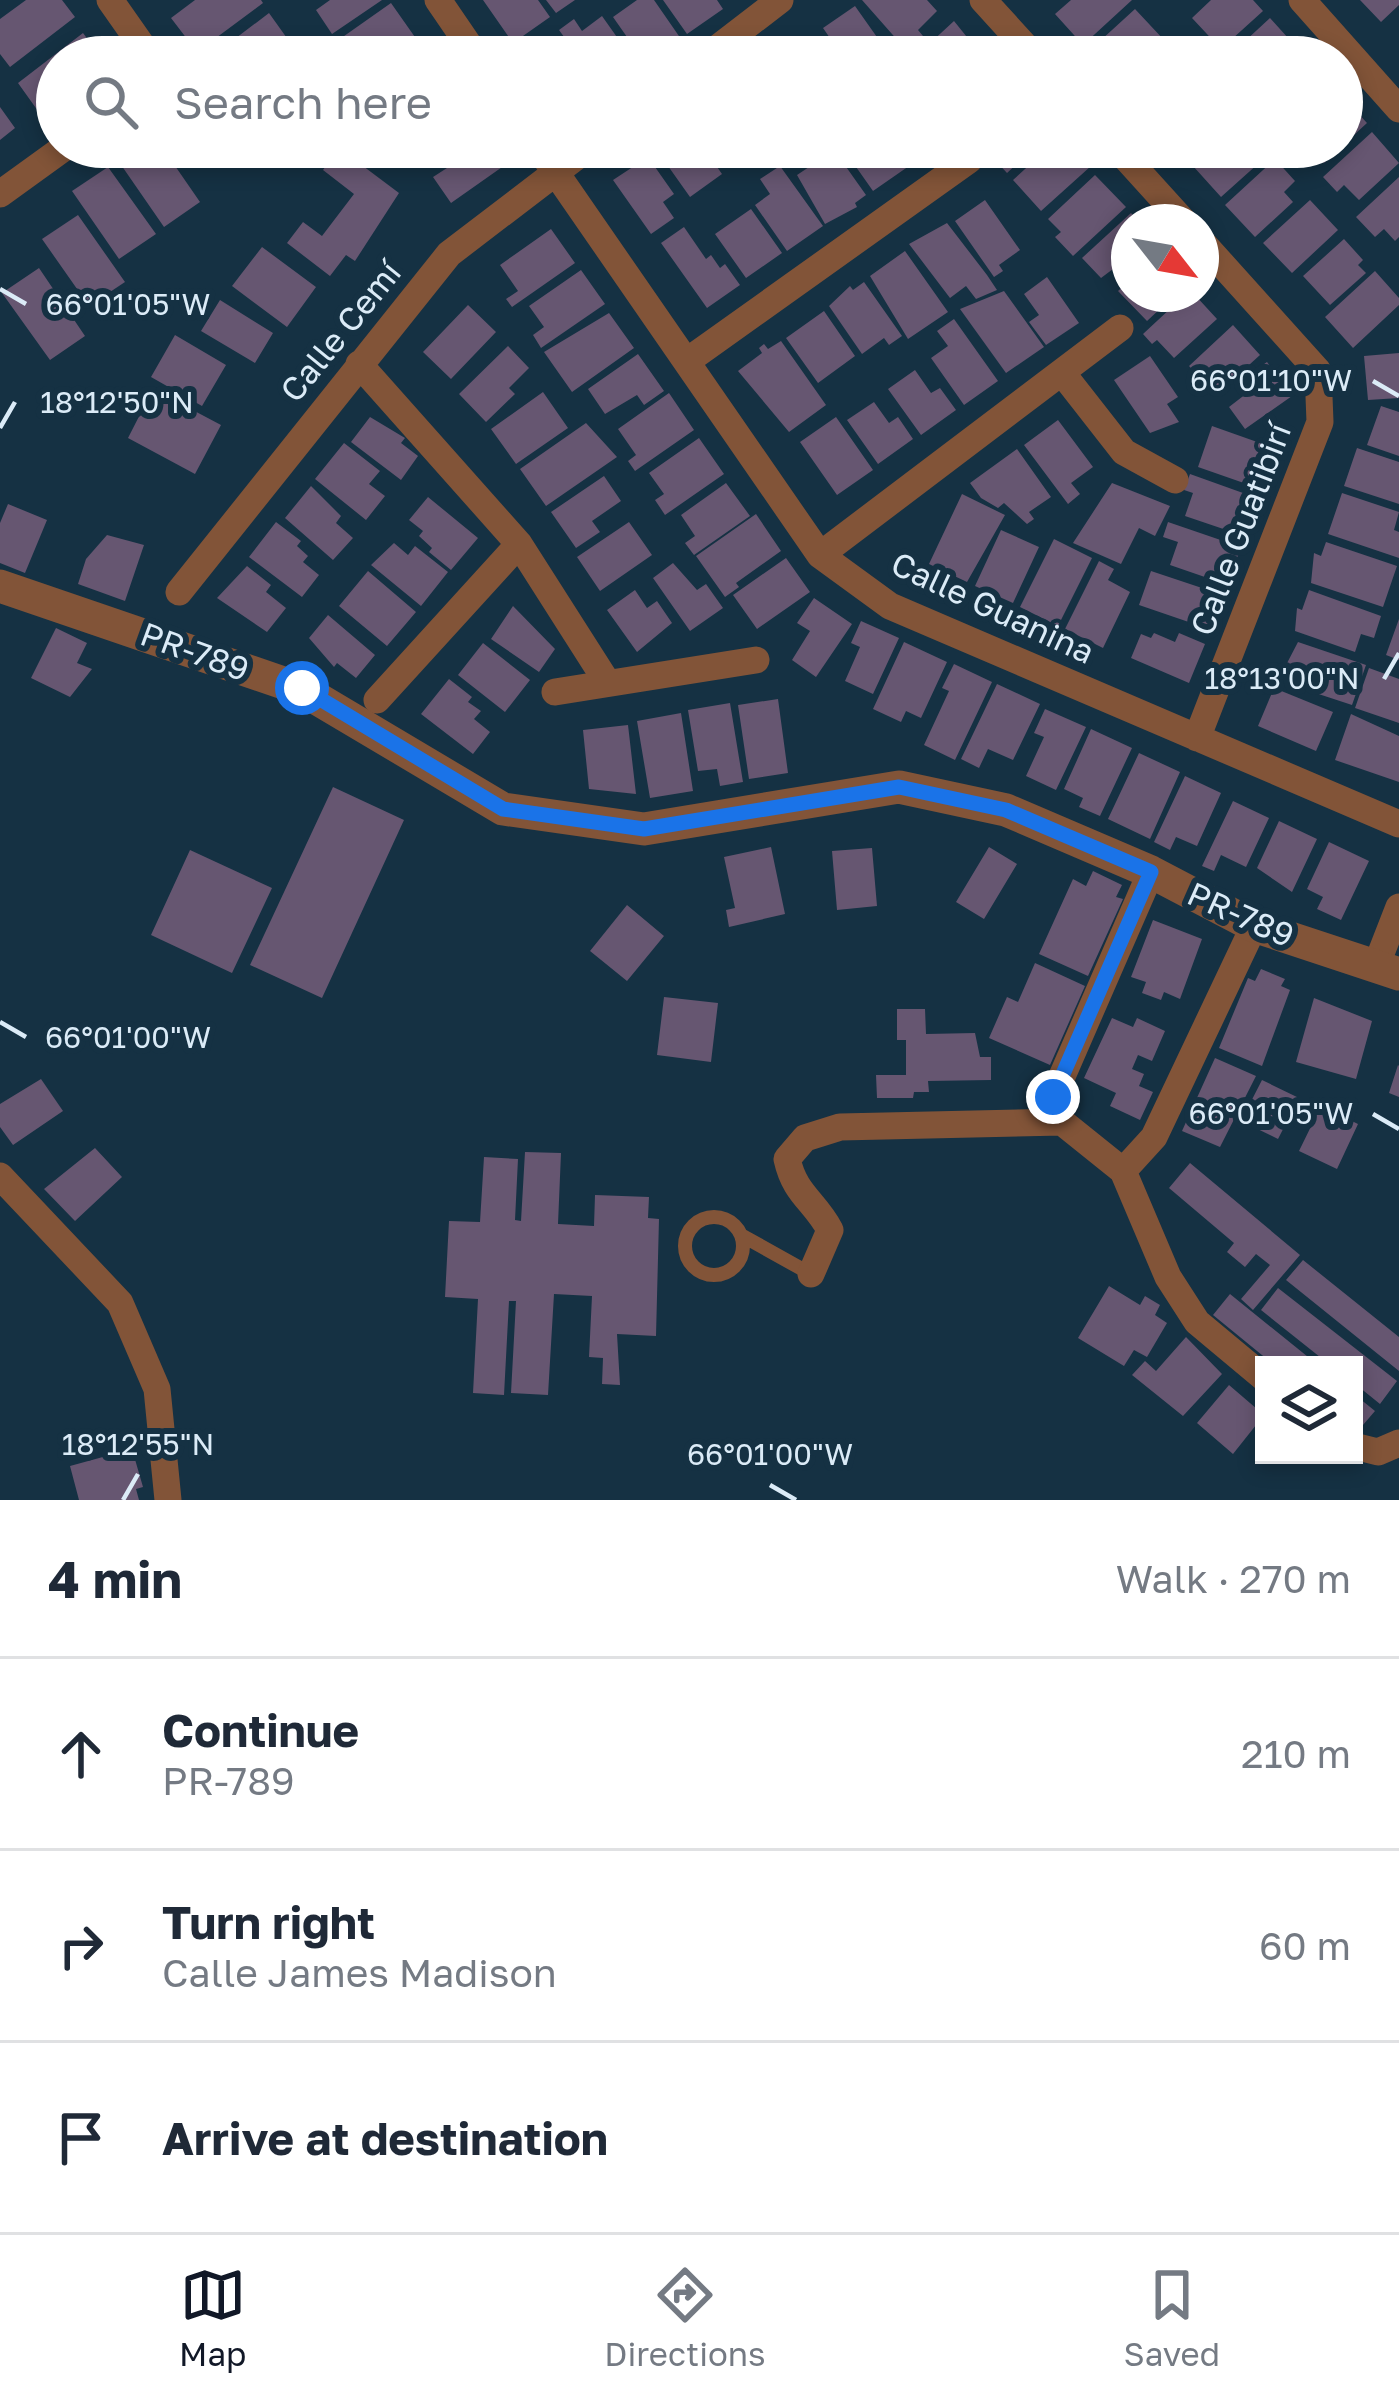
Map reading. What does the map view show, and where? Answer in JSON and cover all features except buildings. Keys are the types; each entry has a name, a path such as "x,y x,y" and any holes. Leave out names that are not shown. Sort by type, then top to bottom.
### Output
{"street":[{"path":"110,0 135,36"},
{"path":"438,0 463,36"},
{"path":"733,36 780,0"},
{"path":"983,0 1016,36"},
{"path":"1302,0 1334,36"},
{"path":"1363,69 1399,109"},
{"path":"0,194 36,168"},
{"name":"Calle Guanina","path":"553,168 690,359 820,554 890,606 1399,824"},
{"name":"Calle Cemí","path":"179,592 449,254 561,168"},
{"path":"690,359 958,168"},
{"path":"1135,168 1168,204"},
{"name":"Calle Guatibirí","path":"1197,738 1320,422 1318,371 1219,262"},
{"path":"820,554 1120,328"},
{"path":"359,364 519,544 608,682"},
{"path":"1063,374 1124,452 1174,480"},
{"path":"377,700 519,544"},
{"name":"PR-789","path":"0,586 302,688 503,809 644,829 899,787 1006,810 1151,872 1254,926 1388,970"},
{"path":"555,692 756,660"},
{"path":"1151,872 1053,1097 1062,1122 1123,1171 1168,1277 1197,1322 1255,1370"},
{"path":"1388,970 1399,907"},
{"path":"1123,1171 1154,1137 1254,926"},
{"path":"811,1274 830,1230 820,1211 793,1187 787,1159 806,1138 840,1127 1062,1122"},
{"path":"0,1176 120,1303 157,1389 168,1500"},
{"path":"1363,1448 1378,1452 1399,1443"}],"lane":[{"path":"741,1235 737,1263 721,1274 701,1272 687,1258 686,1239 703,1219 729,1221 741,1235 811,1274"}],"route":[{"path":"302,688 503,809 644,829 899,787 1006,810 1151,872 1053,1097"}]}
